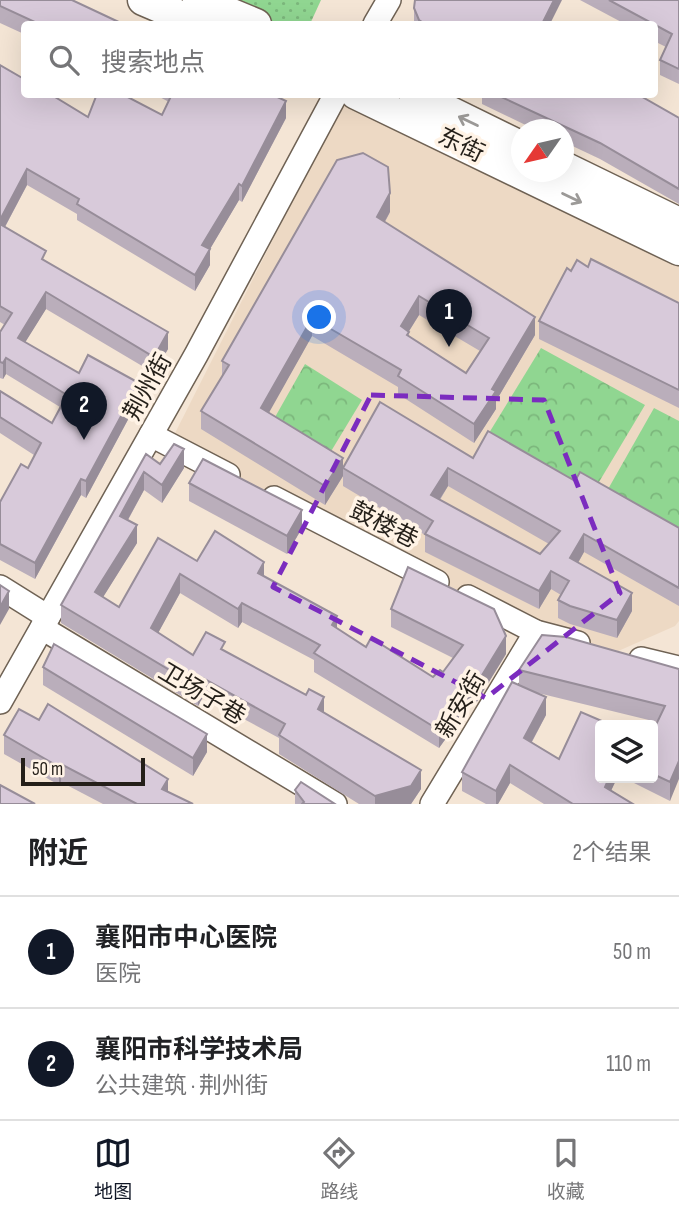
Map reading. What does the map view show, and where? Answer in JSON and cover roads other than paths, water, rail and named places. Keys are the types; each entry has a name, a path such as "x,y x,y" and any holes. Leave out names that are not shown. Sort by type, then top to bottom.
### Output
{"main road":[{"path":"143,0 192,21"},
{"path":"198,0 250,21"},
{"name":"东街","path":"364,98 679,250"},
{"name":"东街","path":"422,98 511,142"},
{"path":"574,172 679,223"}],"street":[{"path":"377,21 389,0"},
{"name":"荆州街","path":"0,702 151,435 334,98"},
{"name":"鼓楼巷","path":"151,435 536,632 679,668"},
{"name":"卫场子巷","path":"0,587 45,623 335,804"},
{"name":"新安街","path":"432,804 536,632"}],"place":[{"name":"襄阳市中心医院","path":"449,347"},
{"name":"襄阳市科学技术局","path":"84,440"}]}
